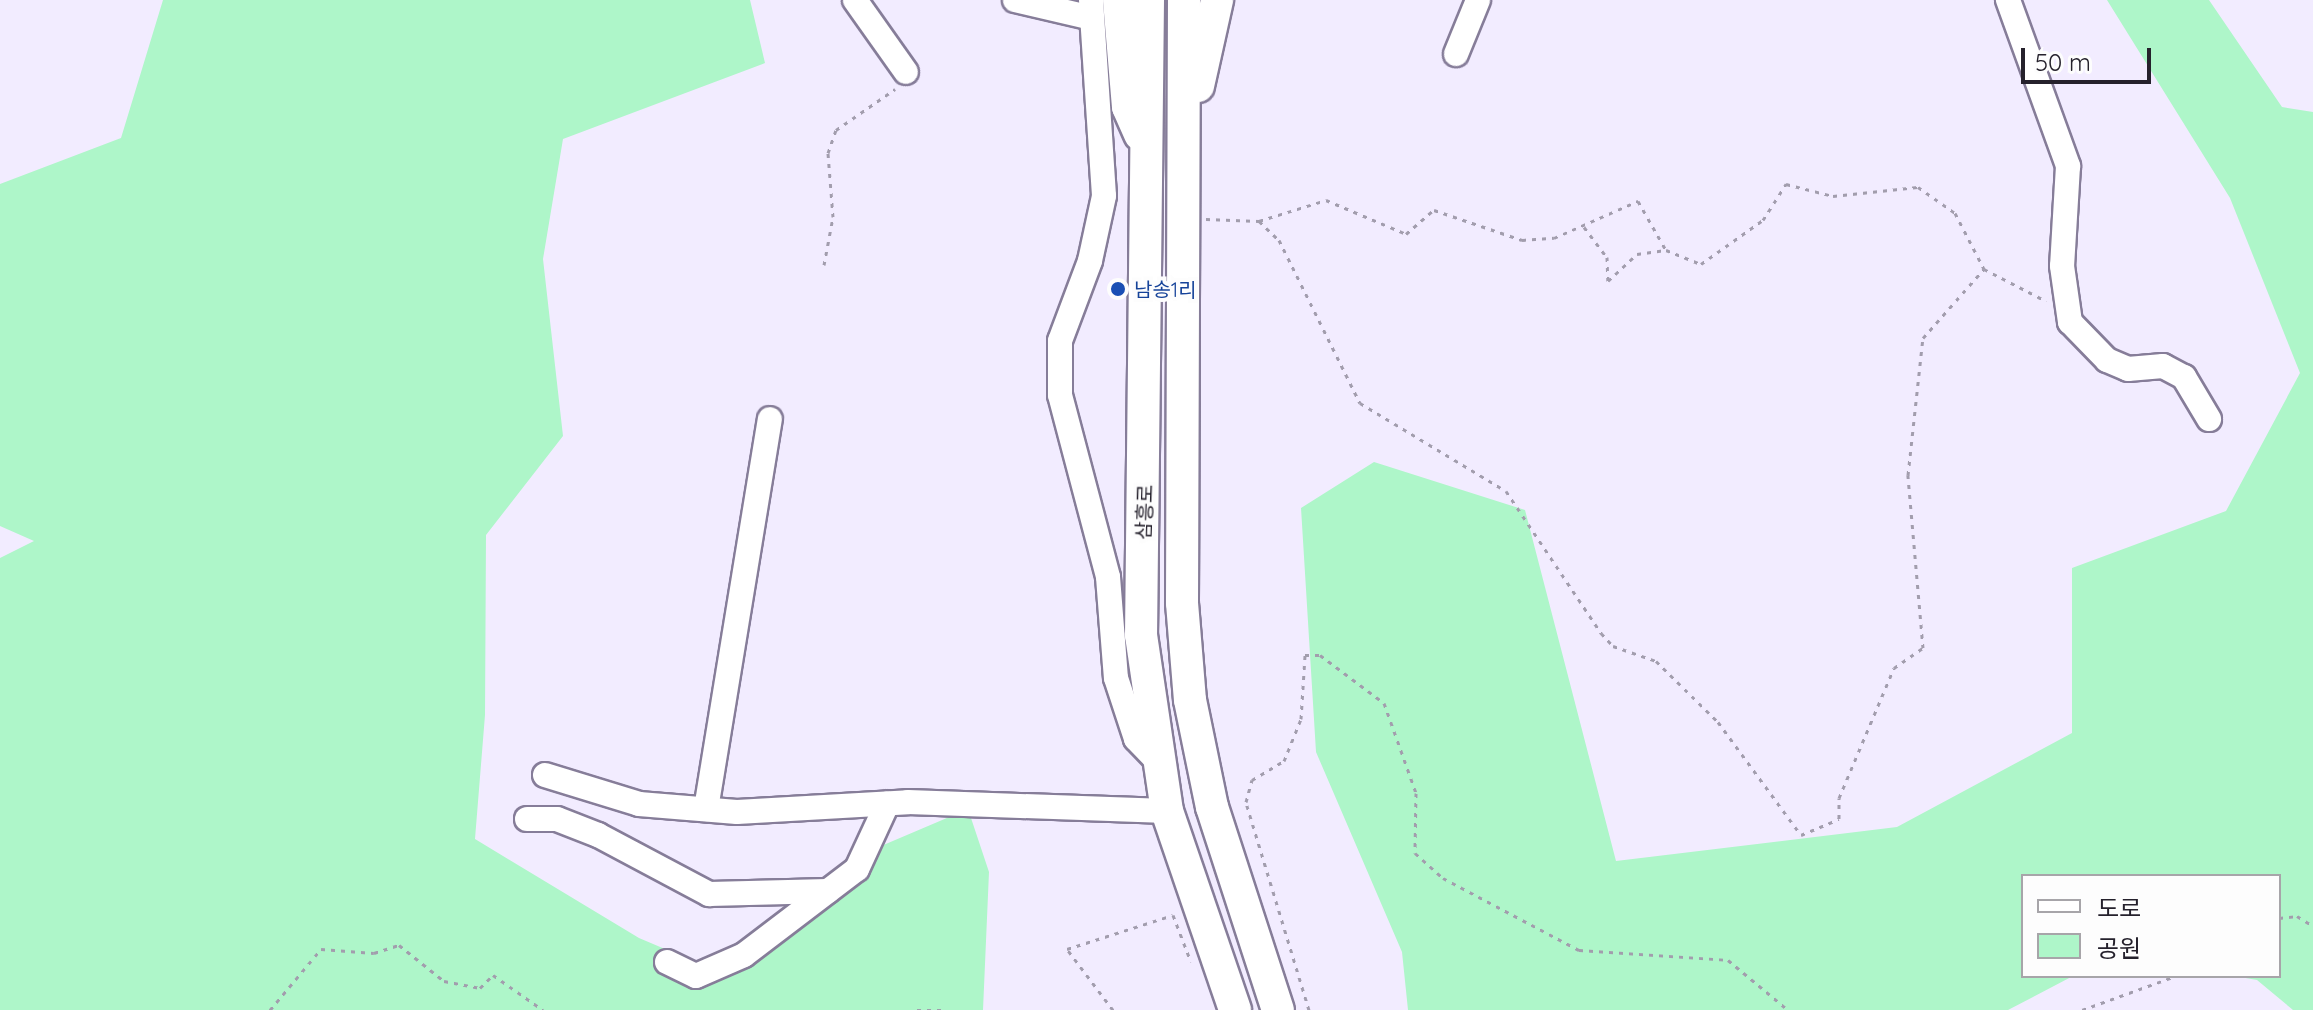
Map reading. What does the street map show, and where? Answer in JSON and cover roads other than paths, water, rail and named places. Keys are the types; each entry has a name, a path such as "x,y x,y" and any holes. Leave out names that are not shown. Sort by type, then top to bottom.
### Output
{"main road":[{"name":"삼흥로","path":"1184,0 1187,136 1182,587 1190,700 1212,807 1278,1010"},
{"path":"1187,136 1217,0"},
{"name":"삼흥로","path":"1113,4 1150,159 1141,635 1167,811 1235,1010"}],"street":[{"path":"1015,0 1113,4 1104,196 1090,261 1060,341 1060,395 1108,577 1116,678 1136,739 1158,762"},
{"path":"1456,54 1478,0"},
{"path":"2008,0 2068,166 2062,266 2069,313 2107,360 2128,369 2163,366 2184,377 2209,419"},
{"path":"862,3 906,72"},
{"path":"706,809 770,419"},
{"path":"545,775 639,804 706,809 887,804 1167,811"},
{"path":"667,962 696,976 744,955 857,869 887,804"},
{"path":"527,819 557,819 598,835 709,894 828,891"}],"place":[{"name":"남송1리","path":"1118,289"}]}
